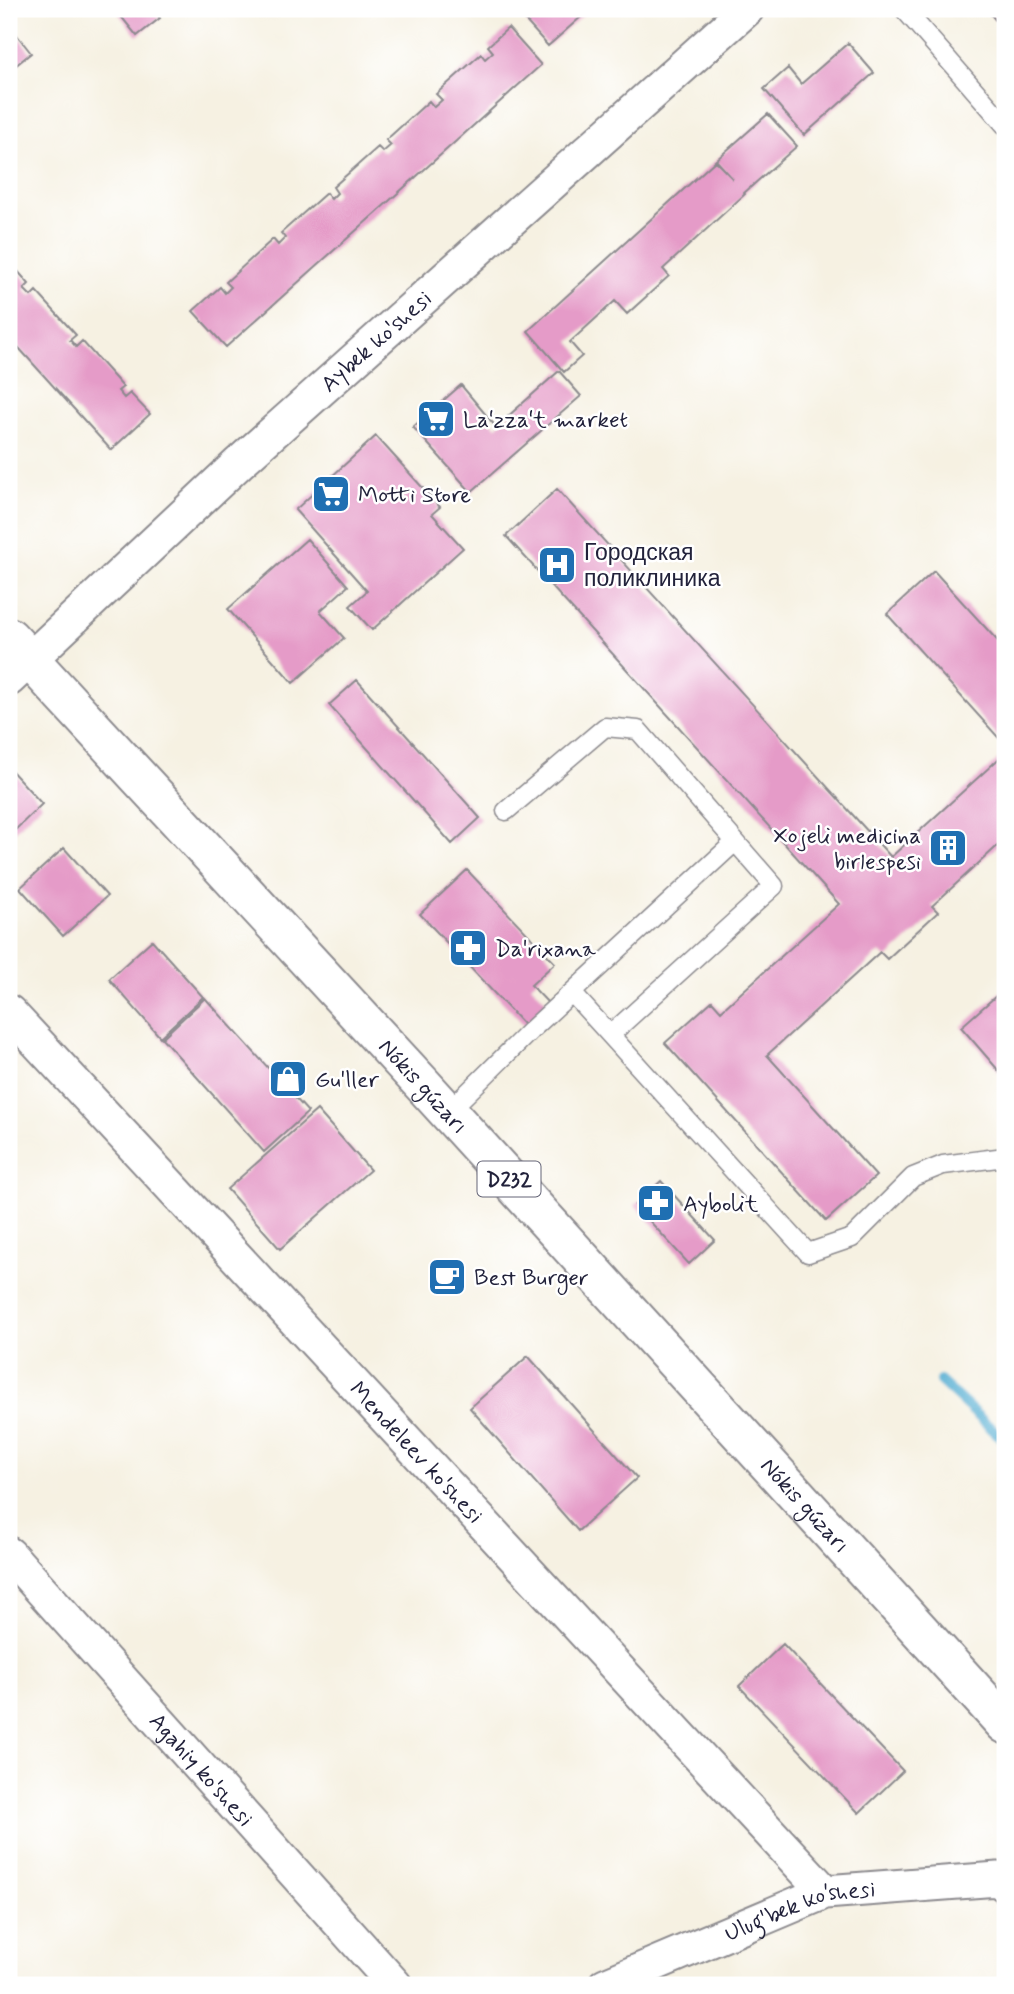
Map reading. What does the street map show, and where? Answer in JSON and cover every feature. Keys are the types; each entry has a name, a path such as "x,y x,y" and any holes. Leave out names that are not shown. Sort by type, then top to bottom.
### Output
{"main road":[{"name":"Nókis gúzarı","path":"15,658 448,1112 1005,1724"}],"street":[{"name":"Aybek ko'shesi","path":"15,658 240,463 747,9"},
{"name":"Mendeleev ko'shesi","path":"9,1012 825,1892"},
{"name":"Agahiy ko'shesi","path":"9,1554 396,1985"},
{"name":"Ulug'bek ko'shesi","path":"605,1985 825,1892 998,1880 1005,1885"}],"lane":[{"path":"904,9 1005,125"},
{"path":"506,811 605,727 638,730 774,886 610,1035"},
{"path":"448,1112 735,842"},
{"path":"572,993 808,1253 852,1238 913,1177 943,1165 1005,1157"}],"building":[{"path":"115,9 158,9 155,12 160,18 137,36"},
{"path":"515,9 590,9 548,46"},
{"path":"986,9 1005,9 1005,31"},
{"path":"508,28 541,65 226,347 193,311 220,287 225,293 231,287 226,282 273,239 278,245 285,238 281,233 326,193 331,199 337,193 333,187 378,147 383,152 391,145 386,140 429,101 434,107 442,100 436,94 481,54 485,59 493,52 488,46"},
{"path":"13,30 31,53 9,71 9,34"},
{"path":"848,43 874,73 804,135 764,89 788,68 801,84"},
{"path":"768,114 797,146 663,269 669,276 627,314 615,301 570,342 582,356 564,372 528,331 715,161 733,179 716,160"},
{"path":"9,261 29,284 24,289 31,296 36,291 76,335 70,340 76,347 82,341 123,387 118,391 124,398 130,393 150,414 111,450 9,337"},
{"path":"559,371 581,396 471,492 413,427 461,385 496,427"},
{"path":"376,436 440,507 432,514 463,548 372,630 350,606 367,591 295,510"},
{"name":"Xojeli medicina birlespesi","path":"557,489 891,857 1005,753 1005,839 932,906 938,912 887,959 880,952 767,1055 876,1176 826,1221 665,1043 712,1001 721,1011 839,904 506,536"},
{"path":"307,539 348,586 320,611 344,638 293,683 228,609"},
{"path":"934,571 1005,649 1005,745 887,614"},
{"path":"357,680 480,818 452,844 329,705"},
{"path":"9,768 42,804 9,836"},
{"path":"64,848 107,896 63,936 20,888"},
{"path":"467,870 555,963 531,985 549,1004 525,1026 420,914"},
{"path":"152,940 203,997 160,1037 109,979"},
{"path":"1005,988 1005,1078 961,1027"},
{"path":"205,998 308,1112 264,1152 162,1038"},
{"path":"317,1110 370,1170 280,1249 227,1189"},
{"path":"661,1181 715,1240 689,1264 635,1205"},
{"path":"528,1356 637,1478 578,1531 470,1408"},
{"path":"783,1644 903,1771 859,1813 739,1686"}],"waterway":[{"path":"940,1381 1005,1441"}],"place":[{"name":"Laʻzzaʻt market","path":"436,419"},
{"name":"Motti Store","path":"331,494"},
{"name":"Городская поликлиника","path":"557,565"},
{"name":"Xojeli medicina birlespesi","path":"948,848"},
{"name":"Da'rixana","path":"468,948"},
{"name":"Gu'ller","path":"288,1079"},
{"name":"Aybolit","path":"656,1203"},
{"name":"Best Burger","path":"447,1277"}]}
